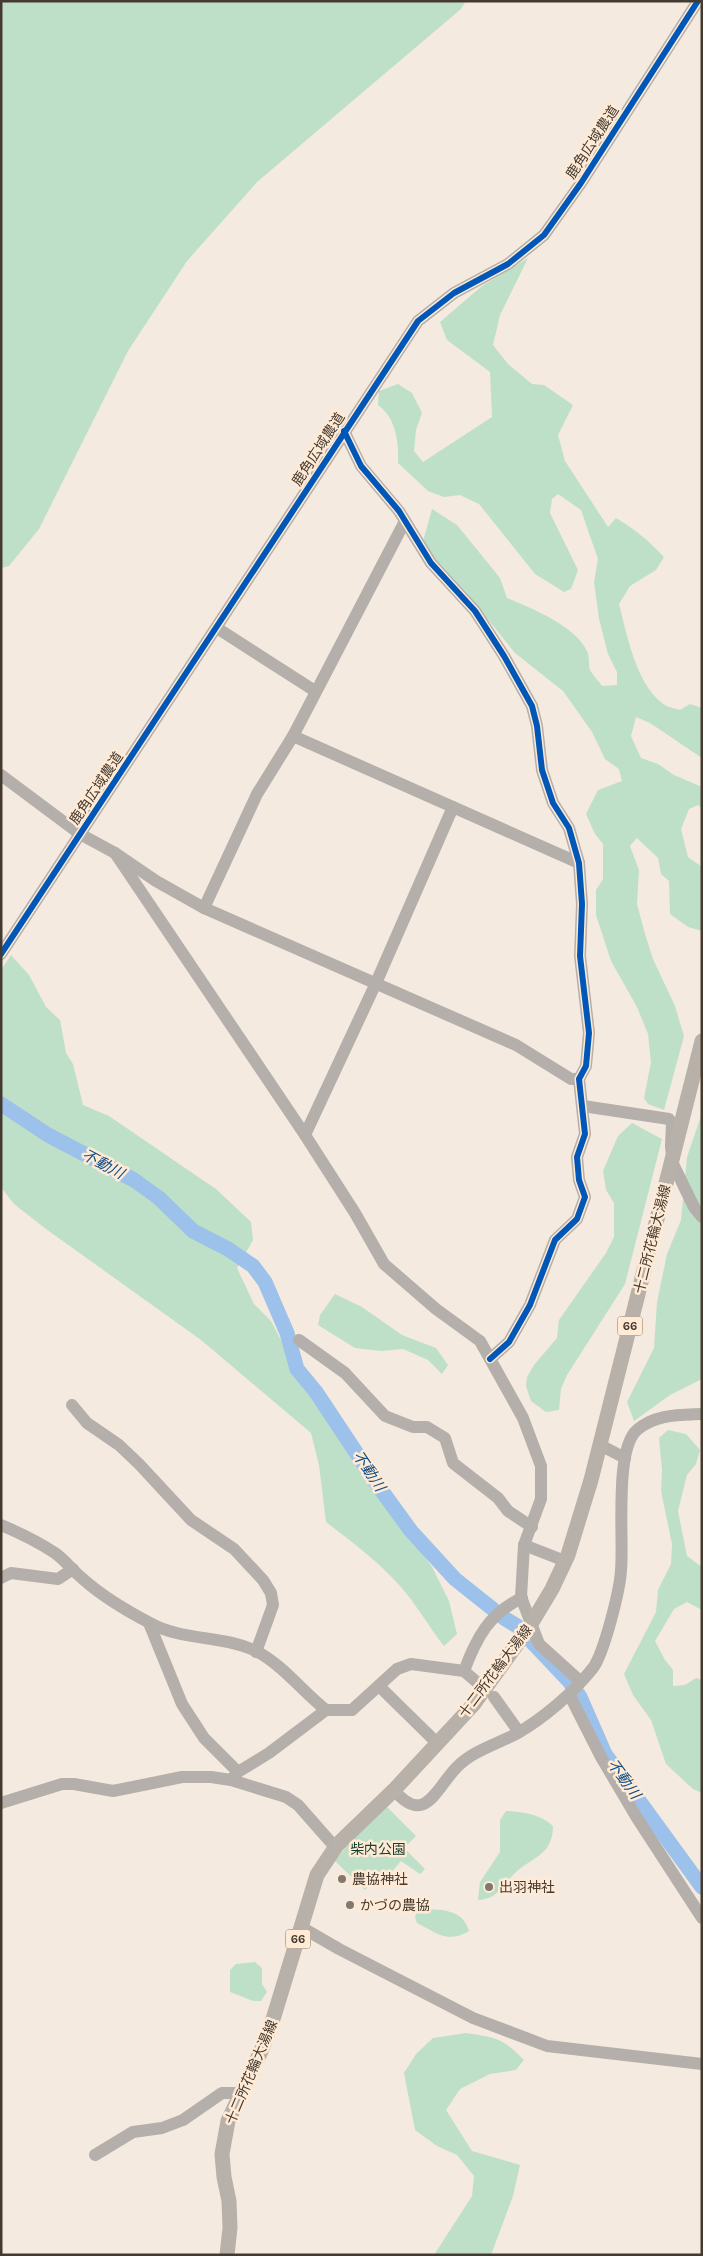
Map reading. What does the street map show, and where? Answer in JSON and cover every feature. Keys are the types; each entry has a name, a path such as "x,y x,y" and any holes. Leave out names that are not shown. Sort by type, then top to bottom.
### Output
{"main road":[{"name":"十二所花輪大湯線","path":"227,2255 230,2228 229,2201 222,2154 228,2121 262,2049 274,2016 317,1876 336,1847 394,1790 473,1705 486,1682 543,1604 565,1562 600,1446 702,1041"}],"street":[{"name":"鹿角広域農道","path":"1,954 418,321 454,293 508,264 544,234 581,182 698,1"},
{"path":"344,432 361,466 399,511 404,523 431,563 475,610 532,706 538,726 545,778 552,803 569,828 579,863 582,904 580,956 589,1033 586,1066 579,1079 585,1134 577,1157 579,1180 585,1197 577,1219 555,1240 530,1305 509,1342 490,1359"},
{"path":"204,908 257,794 292,736 404,523"},
{"path":"217,628 316,691"},
{"path":"292,736 579,863"},
{"path":"1,775 80,834 115,853 156,881 204,908 516,1045 571,1079 579,1079"},
{"path":"305,1135 376,983 453,807"},
{"path":"115,853 305,1135 355,1213 384,1264 436,1310 480,1341 523,1418 541,1466 541,1498 524,1545 522,1598 539,1644 575,1688 601,1757 632,1810 702,1918"},
{"path":"583,1106 669,1120 672,1124 673,1159 694,1207 702,1217"},
{"path":"299,1340 344,1373 385,1416 413,1427 427,1427 444,1438 453,1463 498,1498 508,1511 532,1527"},
{"path":"72,1405 87,1423 119,1445 139,1464 191,1520 234,1549 263,1580 271,1593 273,1605 256,1652"},
{"path":"394,1790 402,1799 410,1804 418,1806 427,1804 455,1769 469,1757 519,1732 575,1688 594,1667 615,1603 622,1571 621,1520 625,1458 630,1440 637,1430 669,1415 702,1414"},
{"path":"600,1446 625,1458"},
{"path":"1,1525 26,1536 57,1554 84,1580 150,1623 167,1631 236,1645 256,1652 282,1670 308,1696 326,1710"},
{"path":"524,1545 565,1562"},
{"path":"1,1578 12,1573 58,1580 74,1570"},
{"path":"464,1671 480,1634 495,1618 522,1598"},
{"path":"150,1623 182,1704 204,1738 235,1776"},
{"path":"235,1776 326,1710 352,1710 397,1669 411,1664 464,1671 486,1682"},
{"path":"379,1686 437,1744"},
{"path":"494,1697 519,1732"},
{"path":"1,1803 62,1784 74,1784 114,1791 182,1778 235,1776 286,1797 298,1805 336,1847"},
{"path":"302,1927 339,1949 473,2018 547,2046 702,2064"},
{"path":"95,2155 133,2132 162,2128 183,2120 222,2093 241,2092"}],"green space":[{"path":"1,1 466,1 461,9 257,182 187,261 128,351 39,529 9,566 1,568"},
{"path":"528,258 500,315 493,345 508,364 532,384 544,385 573,405 558,435 565,461 608,527 616,518 642,536 664,557 656,570 630,586 619,604 625,630 639,671 653,694 664,704 680,710 690,704 702,708 702,758 650,723 636,717 631,736 641,758 658,764 674,775 702,787 702,808 698,805 689,809 681,829 688,857 702,867 702,931 688,927 670,914 669,881 661,874 658,858 637,838 630,846 639,870 637,904 645,934 653,959 675,1006 684,1036 664,1110 648,1104 644,1098 651,1062 648,1034 637,1007 611,961 596,915 596,890 603,879 603,844 595,834 586,814 598,790 622,781 619,769 605,759 592,732 563,691 515,653 465,591 422,545 432,509 457,525 500,578 507,598 552,619 574,634 587,651 590,670 602,686 617,685 617,672 608,654 599,619 594,582 598,559 581,510 558,494 552,499 550,513 578,570 571,589 564,592 535,574 479,504 460,495 444,497 428,491 398,463 397,439 393,424 384,410 378,405 379,391 398,384 412,393 422,413 416,430 414,451 423,462 492,417 490,372 447,340 440,322 482,286"},
{"path":"11,955 29,975 46,1007 60,1020 66,1053 73,1064 83,1105 109,1116 216,1189 251,1222 253,1240 237,1268 254,1304 271,1321 294,1365 432,1567 449,1601 457,1634 444,1646 393,1578 326,1522 319,1465 311,1433 201,1340 14,1204 1,1187 1,970"},
{"path":"702,1113 702,1379 670,1395 634,1421 627,1402 654,1348 657,1302 667,1254 681,1220 687,1157"},
{"path":"632,1123 662,1139 625,1284 567,1375 561,1389 559,1410 546,1412 531,1401 526,1386 527,1377 534,1365 557,1338 559,1320 606,1253 614,1237 614,1203 606,1190 603,1171 618,1136"},
{"path":"335,1294 362,1307 402,1335 436,1348 448,1365 442,1374 428,1360 403,1349 381,1351 355,1348 318,1325 320,1315"},
{"path":"668,1430 686,1434 700,1450 696,1464 687,1475 678,1511 687,1556 702,1567 702,1610 687,1602 674,1609 655,1641 665,1660 673,1670 673,1686 685,1685 696,1678 702,1680 702,1793 693,1789 666,1764 651,1720 633,1695 624,1674 656,1612 658,1590 671,1564 672,1544 661,1491 662,1470 659,1438"},
{"name":"柴内公園","path":"386,1806 416,1836 404,1848 425,1869 420,1874 401,1861 385,1880 379,1874 365,1890 335,1861 355,1835"},
{"path":"506,1811 525,1813 543,1819 553,1826 552,1836 545,1850 514,1874 499,1891 490,1897 478,1900 480,1882 500,1852 500,1820"},
{"path":"418,1909 449,1911 466,1923 469,1931 454,1937 442,1936 417,1923 415,1917"},
{"path":"255,1962 262,1968 262,1984 267,1992 261,2001 253,2001 230,1992 230,1970 236,1964"},
{"path":"466,2033 498,2040 510,2047 524,2060 516,2070 490,2074 460,2089 446,2110 472,2151 520,2165 513,2196 491,2255 434,2255 472,2196 474,2176 457,2155 437,2146 415,2130 404,2073 416,2054 433,2038"}],"waterway":[{"name":"不動川","path":"1,1104 48,1135 134,1180 159,1198 193,1231 228,1249 253,1266 265,1282 287,1333 297,1369 316,1392 379,1487 411,1531 455,1579 517,1626 569,1681 580,1697 605,1754 702,1887"}],"cycle path":[{"path":"1,954 418,321 454,293 508,264 544,235 581,183 698,1"},
{"path":"344,431 361,466 399,511 431,563 475,611 504,656 532,706 537,726 542,770 553,803 569,828 579,863 582,904 580,956 589,1033 586,1066 579,1079 585,1134 577,1157 579,1180 585,1197 577,1219 555,1240 530,1305 509,1342 490,1359"}],"place":[{"name":"農協神社","path":"342,1879"},
{"name":"出羽神社","path":"489,1887"},
{"name":"かづの農協","path":"350,1905"}]}
